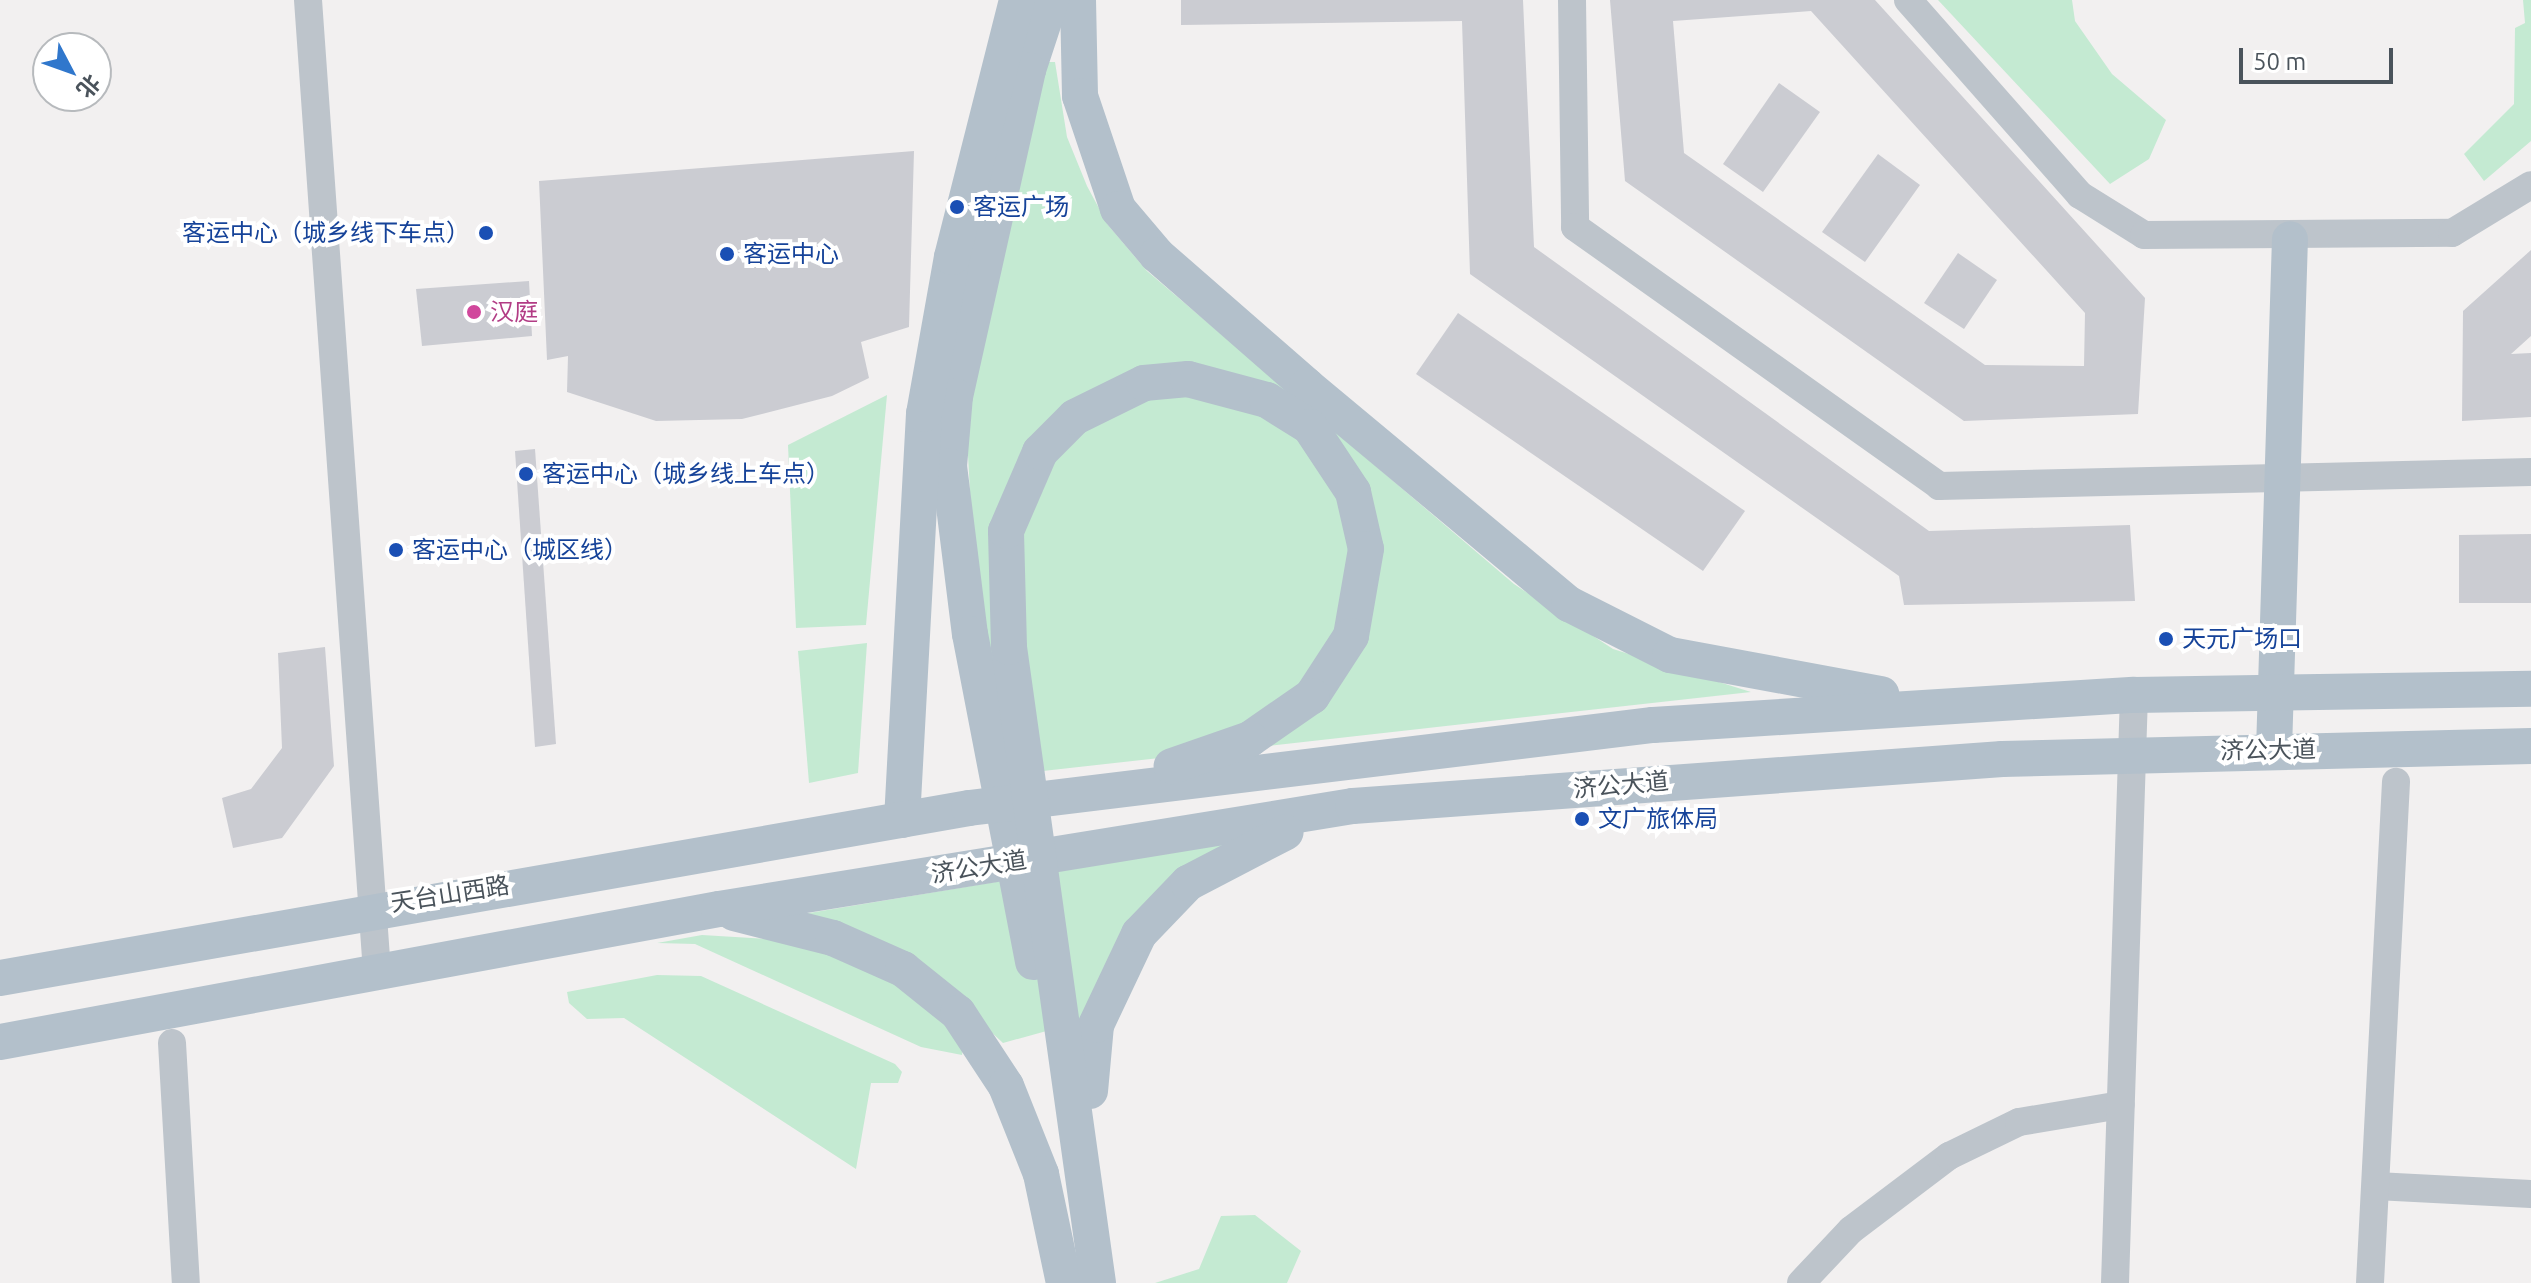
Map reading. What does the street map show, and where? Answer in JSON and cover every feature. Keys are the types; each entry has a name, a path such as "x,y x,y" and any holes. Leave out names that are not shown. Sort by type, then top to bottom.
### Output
{"main road":[{"path":"1017,0 952,257 924,414 902,820 1110,788 1653,725 1934,704 2134,695 2531,689"},
{"path":"1028,70 1033,0"},
{"path":"1051,0 1028,70 955,396 952,527 970,634 1089,1101 1115,1283"},
{"path":"1078,0 1080,96 1118,209 1157,255 1569,604 1670,655 1934,704"},
{"path":"2274,750 2290,239"},
{"path":"1086,1283 1077,1056 1002,580 1018,488 1040,452 1075,417 1108,396 1173,381 1267,400 1310,427 1353,492 1366,549 1351,636 1312,696 1250,739 1110,788"},
{"path":"1653,725 1654,781"},
{"name":"济公大道","path":"719,909 1353,806 1654,781 2132,754 2531,746"},
{"path":"1098,1283 1077,1149 1077,1056 1139,934 1188,883 1245,848 1353,806"},
{"name":"天台山西路","path":"0,978 371,907 902,820"},
{"path":"0,1042 719,909 833,938 903,969 958,1013 994,1063 1041,1174 1064,1283"}],"street":[{"path":"308,0 377,972"},
{"path":"1572,0 1575,227 1939,486 2531,472"},
{"path":"1908,0 2080,195 2144,235 2290,239 2452,233 2531,185"},
{"path":"2115,1283 2134,695"},
{"path":"2370,1283 2396,782"},
{"path":"172,1043 186,1283"},
{"path":"1801,1283 1851,1230 1949,1156 2019,1122 2121,1105"},
{"path":"2376,1186 2531,1194"}],"green space":[{"path":"1938,0 2072,0 2075,21 2112,74 2166,120 2149,159 2110,184"},
{"path":"2523,0 2531,0 2531,141 2484,181 2464,154 2514,104 2515,28 2525,23"},
{"path":"1045,62 1055,62 1067,137 1087,186 1108,225 1147,271 1514,584 1613,649 1751,692 1016,774 975,585 966,418"},
{"path":"887,395 866,625 796,628 788,445"},
{"path":"867,643 858,773 809,783 798,651"},
{"path":"1223,844 1086,1020 1003,1043 931,976 797,915"},
{"path":"702,935 786,940 878,967 964,1041 962,1055 921,1047 695,944 657,943"},
{"path":"657,975 701,976 895,1064 902,1072 898,1083 871,1083 856,1169 624,1018 587,1019 569,1003 567,992"},
{"path":"1255,1215 1301,1251 1287,1283 1155,1283 1199,1269 1221,1216"}],"building":[{"path":"1181,0 1523,0 1534,247 1929,531 2130,525 2135,601 1904,605 1899,576 1470,274 1462,21 1181,25"},
{"path":"1610,0 1875,0 2145,298 2138,414 1964,421 1625,181","holes":["1811,11 2085,313 2084,366 1985,365 1684,153 1673,21"]},
{"path":"1779,83 1820,112 1763,192 1723,164"},
{"name":"客运中心","path":"914,151 909,327 861,342 869,378 832,396 742,419 656,421 567,392 568,356 547,360 539,181"},
{"path":"1878,154 1920,185 1865,262 1822,232"},
{"path":"2531,250 2531,336 2511,354 2531,353 2531,417 2462,421 2463,311"},
{"path":"1958,253 1997,280 1964,329 1924,303"},
{"name":"汉庭","path":"529,281 532,336 422,346 416,289"},
{"path":"1458,313 1745,511 1703,571 1416,374"},
{"path":"535,449 556,744 535,747 515,451"},
{"path":"2531,534 2531,603 2459,603 2459,535"},
{"path":"325,647 334,766 282,838 233,848 222,798 251,789 282,748 278,653"}],"place":[{"name":"客运广场","path":"957,207"},
{"name":"客运中心（城乡线下车点）","path":"486,233"},
{"name":"客运中心","path":"727,254"},
{"name":"汉庭","path":"474,312"},
{"name":"客运中心（城乡线上车点）","path":"526,474"},
{"name":"客运中心（城区线）","path":"396,550"},
{"name":"天元广场口","path":"2166,639"},
{"name":"文广旅体局","path":"1582,819"}]}
